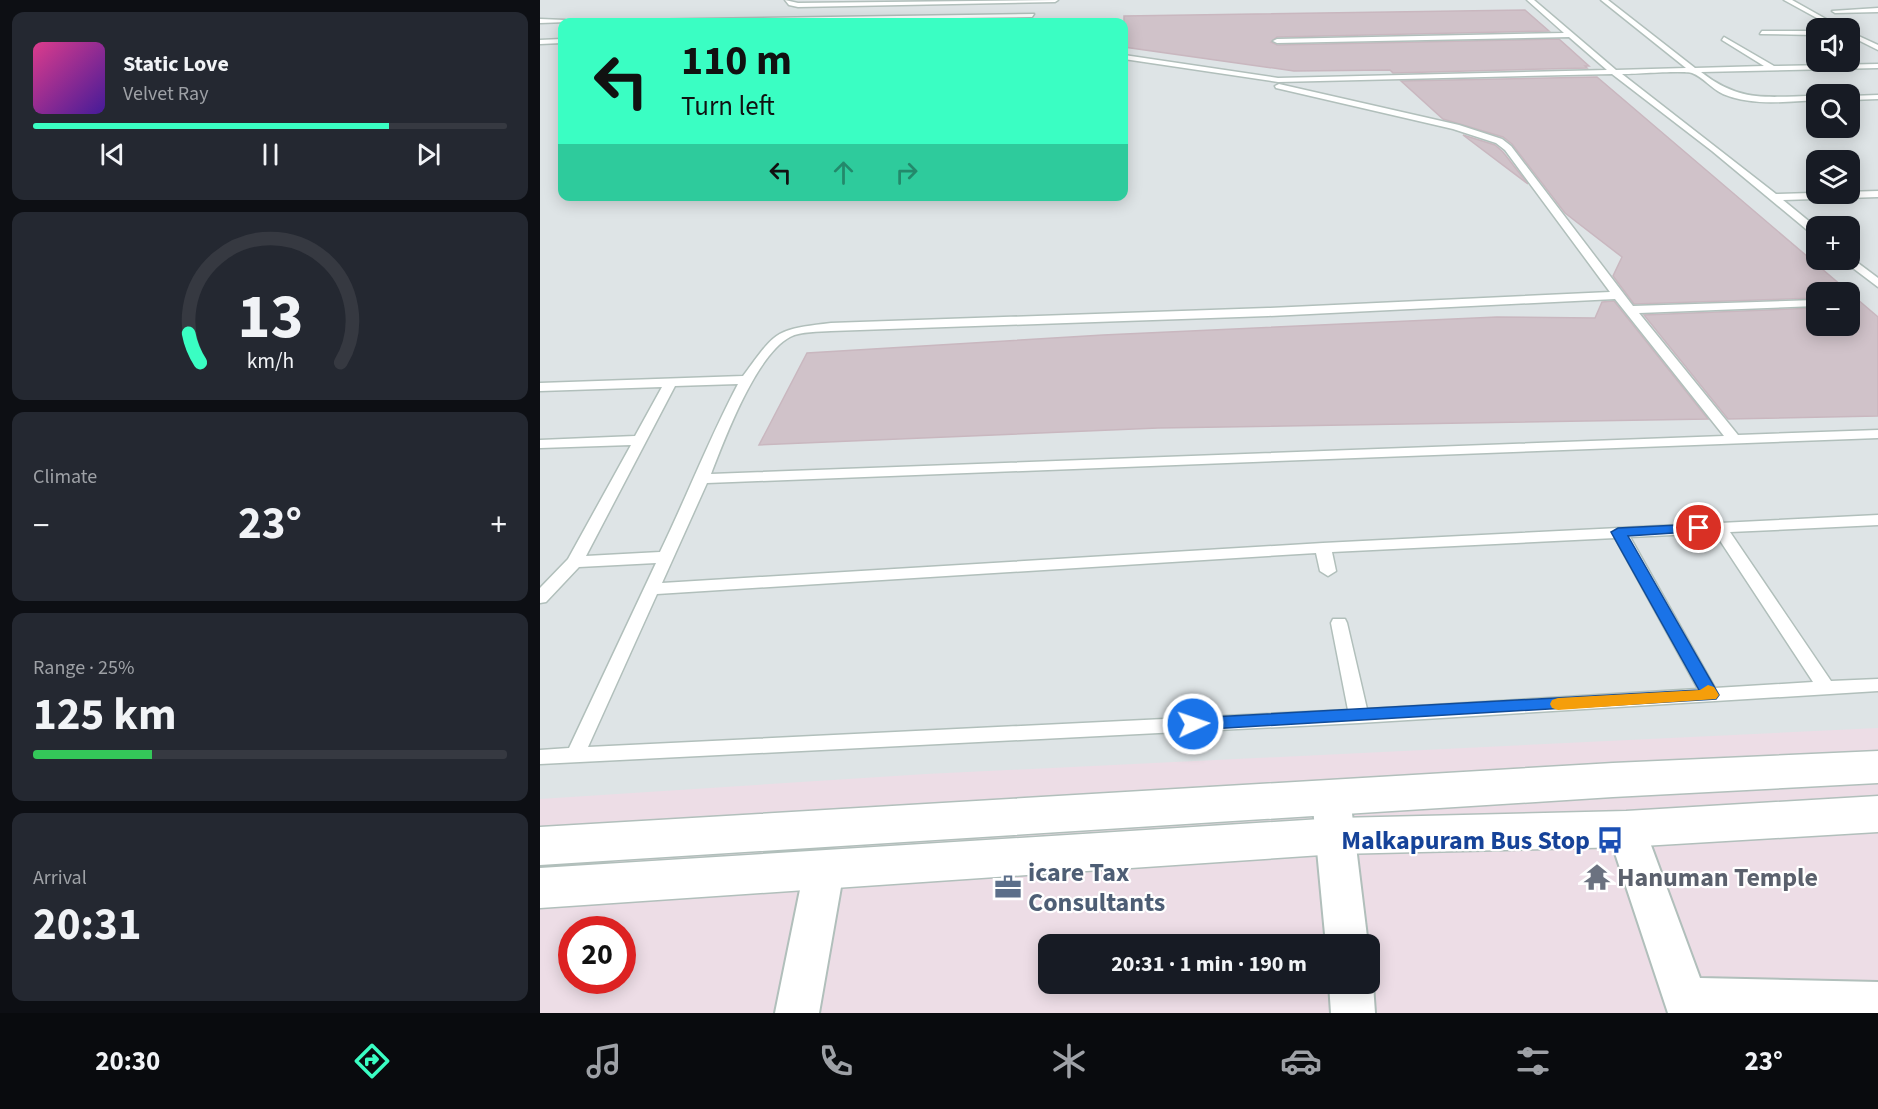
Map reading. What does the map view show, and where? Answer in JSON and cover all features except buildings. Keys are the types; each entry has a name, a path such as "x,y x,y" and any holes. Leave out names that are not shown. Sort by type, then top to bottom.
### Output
{"main road":[{"path":"540,888 824,870 1334,816 1613,780 1878,767"},
{"path":"540,846 1334,816 1626,829 1878,814"}],"street":[{"path":"1334,816 1346,934"},
{"path":"1626,829 1688,1006 1878,1002"},
{"path":"797,1013 824,870"},
{"path":"1352,994 1353,1013"}],"lane":[{"path":"788,0 790,4 798,5 1055,0"},
{"path":"1032,0 1032,18"},
{"path":"1530,0 1614,72 1806,223"},
{"path":"1604,0 1715,87 1738,98 1806,99"},
{"path":"1787,0 1820,18"},
{"path":"1835,11 1878,10"},
{"path":"540,21 558,22"},
{"path":"1762,33 1806,33"},
{"path":"1277,41 1570,35"},
{"path":"1724,39 1773,69"},
{"path":"1860,39 1878,48"},
{"path":"540,42 558,41"},
{"path":"1128,58 1278,80 1878,66"},
{"path":"1278,80 1275,84 1456,127 1499,141 1512,152 1618,295 1735,440"},
{"path":"1860,98 1878,97"},
{"path":"1775,197 1878,194"},
{"path":"1860,269 1878,284"},
{"path":"575,755 702,479 721,430 747,380 775,340 790,332 808,329 1268,312 1618,295"},
{"path":"1631,310 1806,303"},
{"path":"540,387 747,380"},
{"path":"540,598 575,562 671,382"},
{"path":"702,479 1878,434"},
{"path":"540,444 640,440"},
{"path":"652,589 1323,548 1878,520"},
{"path":"1719,527 1826,688"},
{"path":"1618,532 1710,695"},
{"path":"1323,548 1328,571"},
{"path":"575,562 666,557"},
{"path":"1339,623 1359,716"},
{"path":"540,757 1359,716 1878,685"}],"shaded area":[{"path":"540,0 1878,0 1878,728 926,774 540,799"}],"slow traffic":[{"path":"1558,704 1710,695 1708,691"}],"place":[{"name":"Malkapuram Bus Stop","path":"1610,840"},
{"name":"Hanuman Temple","path":"1597,877"},
{"name":"icare Tax Consultants","path":"1008,887"}],"route":[{"path":"1193,724 1710,695 1618,532 1699,528"}]}
